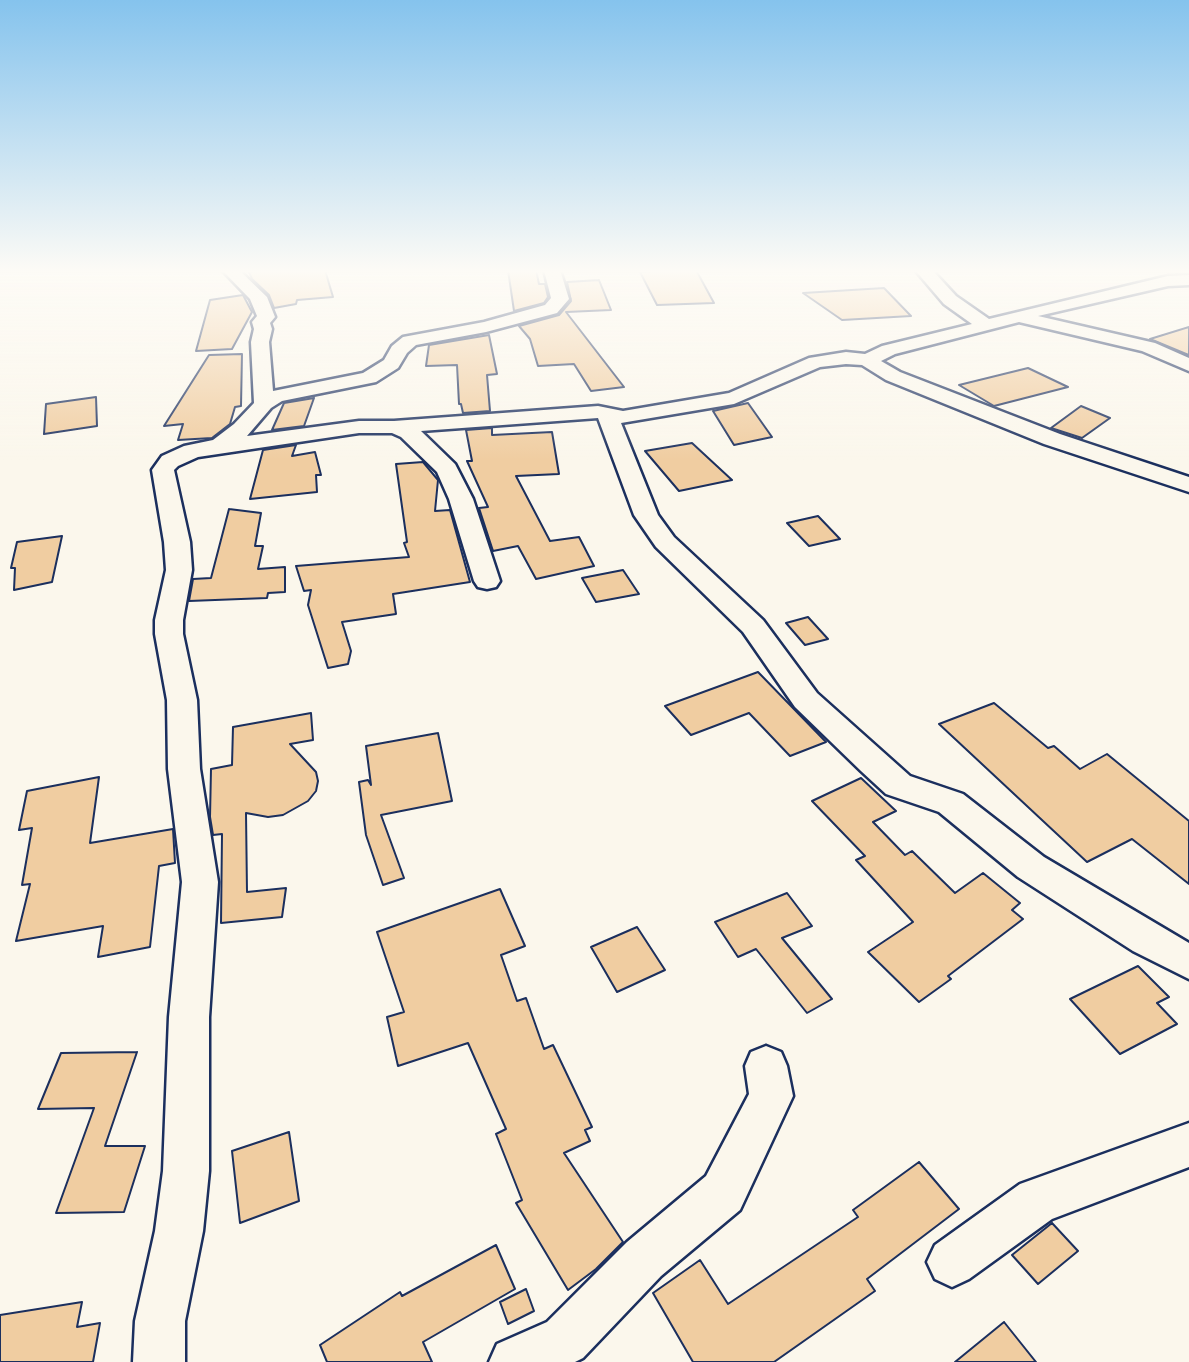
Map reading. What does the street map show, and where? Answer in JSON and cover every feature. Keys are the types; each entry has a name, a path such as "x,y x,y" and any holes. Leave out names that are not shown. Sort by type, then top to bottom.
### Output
{"street":[{"path":"262,334 260,342 264,404"},
{"path":"159,1362 160,1321 179,1231 186,1171 189,1017 200,882 184,769 182,700 169,634 169,620 179,570 163,470 180,456 219,446 359,426 382,407 391,364 399,350 410,341 450,334"},
{"path":"867,360 889,350 956,334"},
{"path":"1089,334 1148,347 1189,365"},
{"path":"219,446 249,423 264,404 276,396 382,407 598,412 624,417 734,398 816,362 846,358 867,360 893,376 1052,439 1189,485"},
{"path":"382,407 447,470 461,499 487,581"},
{"path":"607,414 646,515 665,542 754,626 806,700 872,763 898,785 951,803 1031,867 1147,940 1189,962"},
{"path":"515,1362 565,1340 644,1259 723,1193 771,1097 766,1066"},
{"path":"952,1262 1037,1201 1189,1145"}],"building":[{"path":"201,334 240,334 232,349 196,351"},
{"path":"525,334 583,334 624,387 591,391 574,364 538,366 530,339"},
{"path":"1168,334 1189,334 1189,355 1150,339"},
{"path":"489,335 497,374 487,375 490,411 463,413 459,404 457,365 426,366 429,345"},
{"path":"242,354 241,406 235,407 230,424 212,438 178,440 183,424 164,426 209,355"},
{"path":"1028,368 1068,387 994,406 959,385"},
{"path":"96,397 97,426 44,434 46,404"},
{"path":"314,398 304,426 272,430 284,403"},
{"path":"748,403 772,437 734,445 713,411"},
{"path":"1081,406 1110,418 1082,438 1051,428"},
{"path":"492,428 492,435 552,432 559,474 516,476 550,541 579,537 594,566 536,579 518,546 493,551 479,508 488,507 467,461 472,461 466,430"},
{"path":"692,443 732,480 679,491 645,451"},
{"path":"296,445 292,456 315,452 321,475 316,475 317,492 250,499 263,450"},
{"path":"423,462 438,480 435,511 450,510 470,582 393,594 396,614 342,622 351,651 348,664 328,668 308,605 311,590 304,591 296,566 409,557 404,543 407,542 396,464"},
{"path":"229,509 261,513 255,546 263,546 258,569 285,567 285,592 268,593 267,598 189,601 193,579 211,578"},
{"path":"818,516 840,539 809,546 787,523"},
{"path":"62,536 52,582 14,590 15,568 11,568 17,542"},
{"path":"623,570 639,594 596,602 582,578"},
{"path":"808,617 828,639 805,645 786,623"},
{"path":"758,672 826,742 790,756 749,713 691,735 665,706"},
{"path":"994,703 1048,748 1054,746 1080,769 1107,754 1189,821 1189,884 1132,839 1087,862 939,724"},
{"path":"311,713 313,740 290,744 316,772 316,791 308,801 283,815 268,817 246,813 247,892 286,888 282,917 221,923 222,834 213,835 210,817 211,769 232,765 233,727"},
{"path":"438,733 452,801 381,815 404,878 383,885 366,835 359,782 368,780 371,785 366,746"},
{"path":"99,777 90,843 173,829 175,863 159,866 150,947 98,957 103,926 16,941 30,884 22,885 32,828 19,830 27,791"},
{"path":"861,778 896,811 873,822 905,855 912,851 955,893 983,873 1020,903 1012,910 1023,919 948,976 951,979 919,1002 868,952 913,922 856,860 865,856 812,801"},
{"path":"500,889 525,946 501,955 517,1001 526,998 544,1049 553,1045 592,1127 585,1130 590,1141 564,1153 623,1242 596,1269 568,1290 516,1203 522,1200 496,1134 506,1129 468,1043 398,1066 387,1017 404,1012 377,932"},
{"path":"787,893 812,926 782,938 832,999 807,1013 756,949 738,957 715,922"},
{"path":"637,927 665,970 617,992 591,947"},
{"path":"1138,966 1169,997 1157,1003 1177,1024 1120,1054 1070,999"},
{"path":"137,1052 105,1146 145,1146 124,1212 56,1213 94,1108 38,1109 61,1053"},
{"path":"289,1132 299,1201 240,1223 232,1151"},
{"path":"919,1162 959,1209 867,1279 875,1291 774,1362 693,1362 653,1293 700,1260 728,1304 858,1217 853,1210"},
{"path":"1052,1223 1078,1251 1038,1284 1012,1255"},
{"path":"496,1245 515,1289 423,1342 432,1362 327,1362 320,1345 400,1292 402,1296"},
{"path":"526,1289 534,1311 508,1324 500,1302"},
{"path":"82,1302 77,1327 100,1323 93,1362 0,1362 0,1315"},
{"path":"1004,1322 1036,1362 955,1362"}]}
